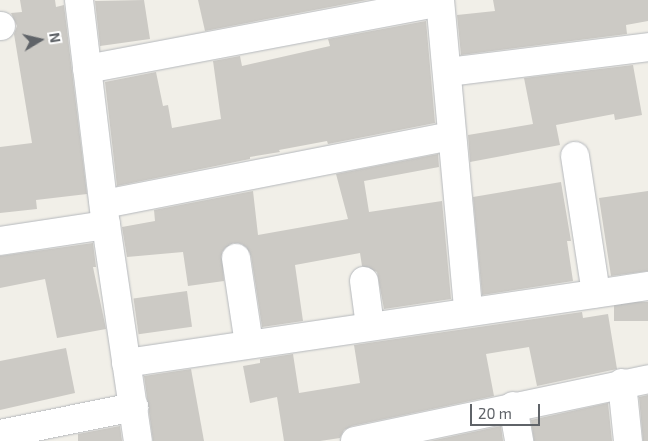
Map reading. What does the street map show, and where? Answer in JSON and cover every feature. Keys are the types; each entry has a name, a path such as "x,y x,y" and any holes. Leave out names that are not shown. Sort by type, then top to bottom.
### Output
{"street":[{"path":"79,0 105,215 138,441"},
{"path":"87,69 440,1 448,72 451,136 468,310"},
{"path":"448,72 648,47"},
{"path":"0,241 105,215 451,136"},
{"path":"575,156 596,293"},
{"path":"236,258 249,344"},
{"path":"364,281 370,326"},
{"path":"126,363 468,310 648,286"},
{"path":"355,441 396,438 513,406 635,381 628,441"},
{"path":"513,406 519,441"},
{"path":"0,434 134,407"}],"building":[{"path":"20,0 55,0 56,7 64,5 87,194 36,200 37,209 0,213 0,147 32,143 14,34 17,26 11,13 22,12"},
{"path":"144,0 150,39 100,46 95,1"},
{"path":"198,0 367,0 205,31"},
{"path":"493,0 648,0 648,21 626,25 627,34 461,55 457,15 495,11"},
{"path":"426,21 435,123 328,144 327,141 279,150 280,152 250,157 250,159 117,186 105,82 156,72 163,106 168,105 172,128 221,119 213,61 240,56 242,66 330,46 328,39"},
{"path":"633,65 642,115 615,120 614,114 556,125 560,145 470,162 468,135 533,124 524,78"},
{"path":"438,154 439,167 364,181 369,212 442,201 451,299 384,309 377,272 362,266 360,253 295,265 303,321 262,327 251,256 242,244 233,243 222,252 224,281 188,286 183,252 127,257 122,227 155,221 154,210 253,191 258,235 348,219 336,174"},
{"path":"561,182 571,241 567,241 573,281 482,295 473,197"},
{"path":"648,191 648,271 611,276 599,198"},
{"path":"93,243 96,267 93,267 106,329 57,338 45,279 0,288 0,256"},
{"path":"187,291 192,327 139,334 134,299"},
{"path":"614,302 648,302 648,321 614,321"},
{"path":"582,312 583,318 608,314 617,369 537,386 529,347 486,354 494,396 352,426 344,430 340,438 320,441 284,441 277,397 250,403 243,366 260,363 260,359 293,354 299,393 360,383 354,345"},
{"path":"66,348 75,393 0,410 0,361"},
{"path":"191,369 204,441 153,441 144,376"},
{"path":"648,395 648,441 643,441 639,397"},
{"path":"608,403 612,441 534,441 531,420"},
{"path":"120,426 122,441 78,441 78,434"},
{"path":"501,426 503,441 430,441"}]}
